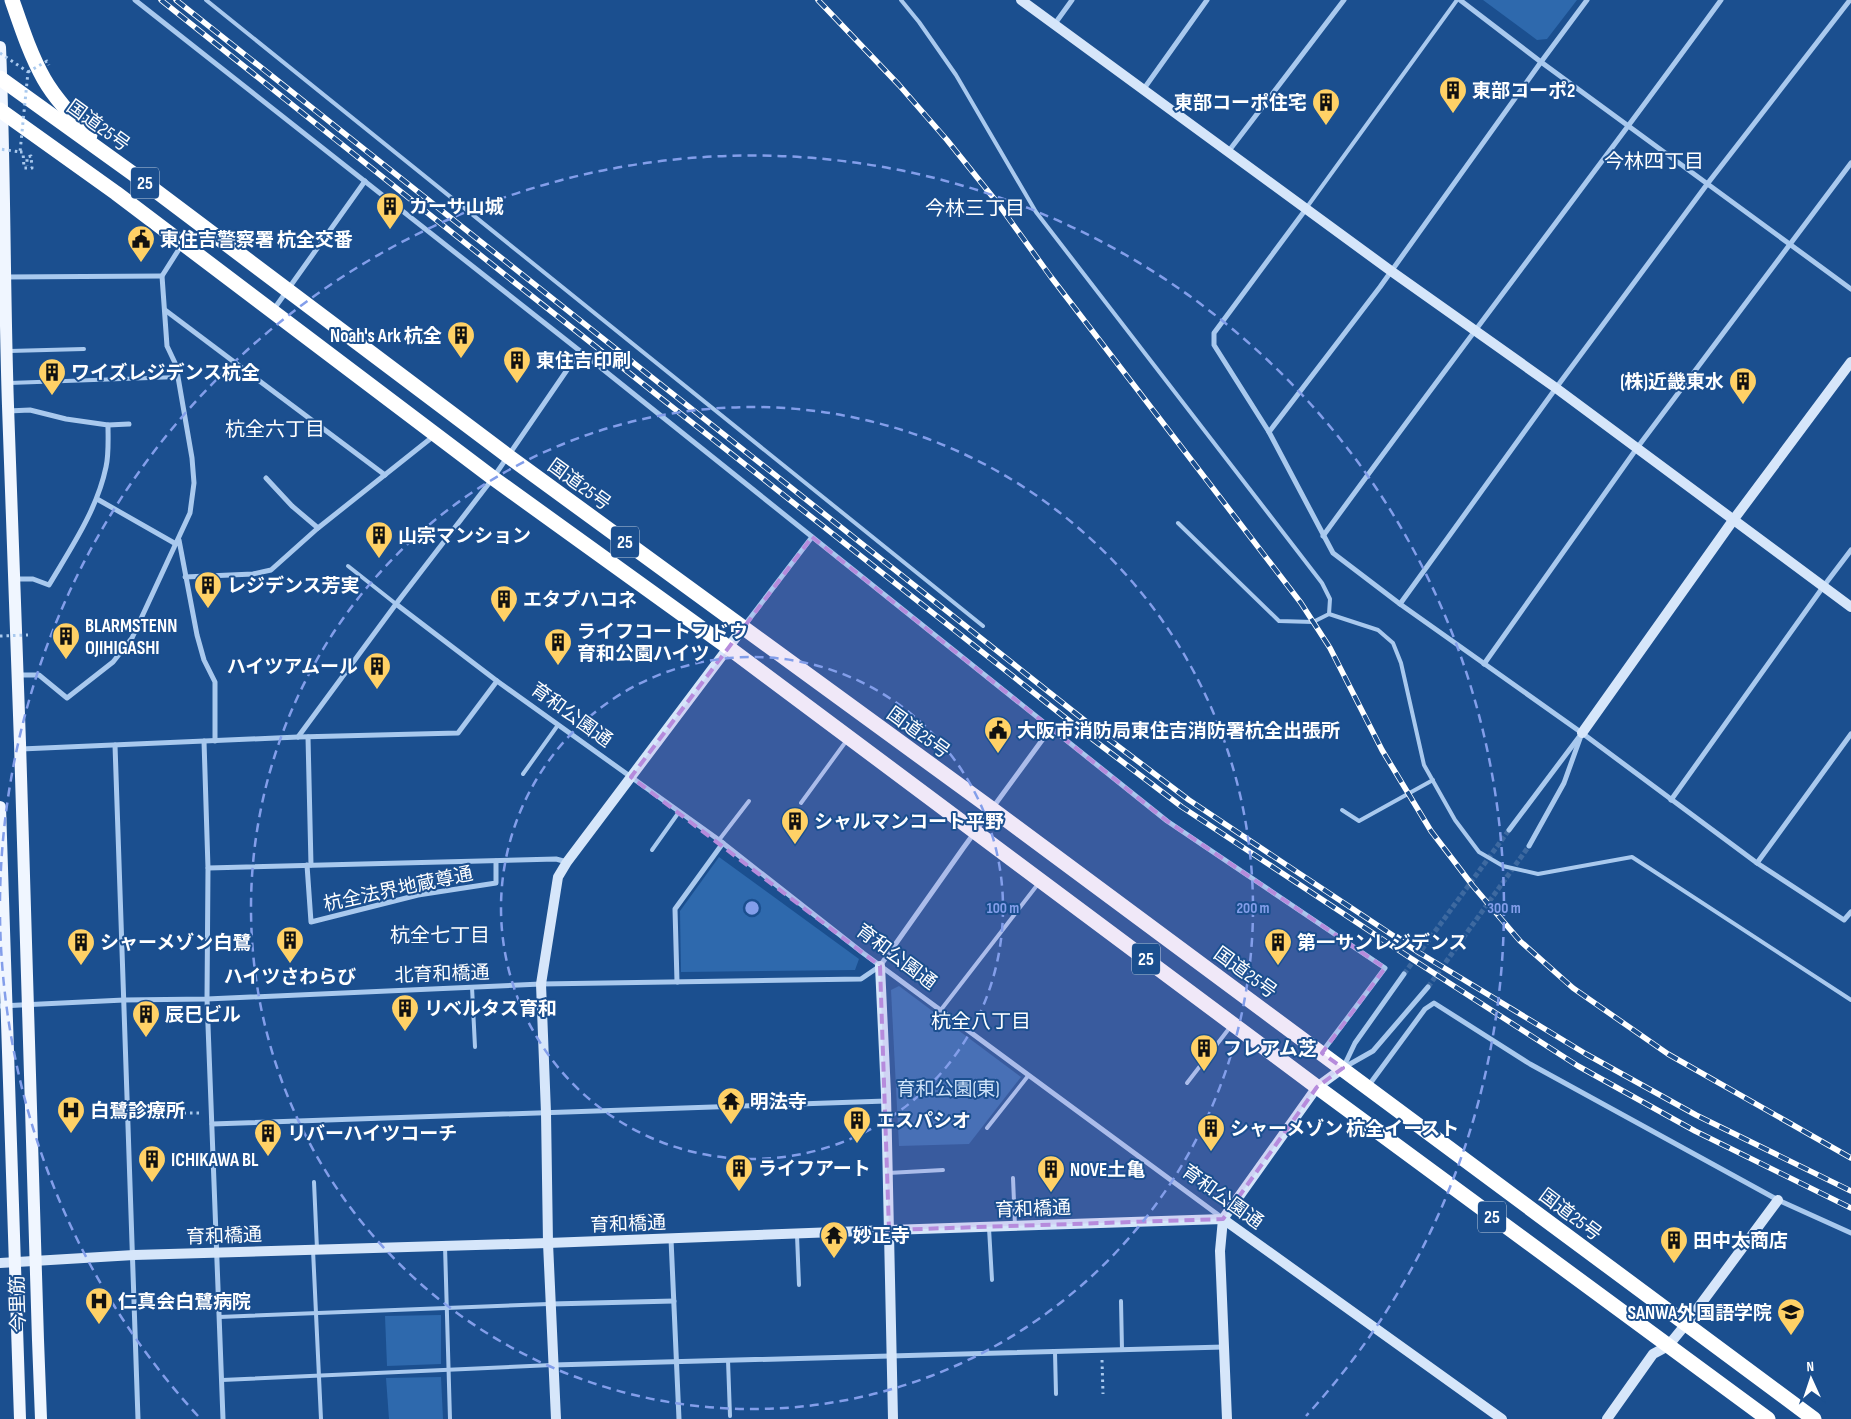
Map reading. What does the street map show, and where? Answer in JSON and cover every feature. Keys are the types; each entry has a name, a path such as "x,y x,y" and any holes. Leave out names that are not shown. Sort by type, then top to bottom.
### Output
{"highway":[{"path":"12,0 30,50 44,79 64,106 90,135 132,173"},
{"name":"国道25号","path":"0,79 132,173 508,456 992,809 1814,1419"},
{"name":"25","path":"1,111 38,136 182,243 493,478 850,737 1232,1024 1768,1419"}],"main road":[{"name":"今里筋","path":"0,47 1,111 5,156 3,204 7,382 21,748 34,1260 41,1419"},
{"name":"今里筋","path":"0,807 4,1005 20,1419"}],"street":[{"path":"135,0 580,351 1167,821 1385,968 1322,1053"},
{"path":"1021,0 1391,271 1556,388 1851,607"},
{"path":"1054,24 1072,0"},
{"path":"1142,90 1207,0"},
{"path":"1228,152 1344,0"},
{"path":"1459,0 1851,289"},
{"path":"1269,432 1391,271 1587,0"},
{"path":"1323,536 1721,0"},
{"path":"1400,604 1556,388 1708,183 1850,0"},
{"path":"1484,664 1637,448 1851,163"},
{"path":"273,312 365,181"},
{"path":"1306,209 1214,333 1214,345 1269,432 1333,553 1400,604 1582,733 1757,863 1844,920 1851,912"},
{"path":"18,676 39,676 67,698 113,662 132,638 178,542 190,512 194,483 192,458 176,365 168,346 162,276 182,243"},
{"path":"5,276 162,276"},
{"path":"165,310 385,475"},
{"path":"298,737 396,604 493,478 580,351"},
{"path":"1509,830 1582,733 1734,519 1851,362"},
{"path":"8,411 30,410 66,419 108,425 129,424"},
{"path":"14,579 33,579 49,585 77,539 97,499 107,466 108,425"},
{"path":"185,577 253,574 271,570 318,528 436,435"},
{"path":"266,478 292,506 318,528"},
{"path":"97,499 178,542"},
{"path":"556,1419 548,1244 546,1113 541,984 558,877 567,862 812,537"},
{"path":"178,542 197,636 204,660 215,682 215,741"},
{"path":"1671,800 1851,550"},
{"name":"育和公園通","path":"396,604 497,681 721,842 880,966 1028,1076 1502,1419"},
{"path":"21,748 458,733 497,681"},
{"path":"892,1419 888,1173 880,966 1052,728"},
{"path":"1529,846 1564,783 1582,733"},
{"path":"1757,863 1851,734"},
{"path":"308,737 309,865"},
{"path":"204,741 208,868 207,999 223,1419"},
{"path":"114,745 134,1255 138,1419"},
{"path":"677,982 675,909 721,842"},
{"path":"208,868 496,860 556,859 567,862"},
{"name":"杭全法界地蔵尊通","path":"309,865 311,922 418,895 496,882 496,860"},
{"name":"北育和橋通","path":"4,1005 207,999 541,984 862,979 880,966"},
{"path":"1342,1068 1354,1043 1404,974"},
{"path":"1226,1419 1220,1251 1224,1219 1317,1087 1342,1068 1373,1051 1428,987"},
{"path":"1368,1087 1425,1009 1434,1003 1530,1064 1778,1200 1851,1233"},
{"path":"212,1124 886,1101"},
{"path":"1607,1419 1653,1354 1668,1346 1686,1324 1778,1200"},
{"name":"育和橋通","path":"14,1262 134,1255 548,1244 1224,1219"},
{"path":"671,1239 679,1419"},
{"path":"0,1263 14,1262"},
{"path":"551,1304 674,1301"},
{"path":"554,1365 1224,1347"}],"lane":[{"path":"206,0 983,626"},
{"path":"901,0 919,22 956,75 1036,212 1322,584 1330,599 1329,614"},
{"path":"1306,209 1459,0"},
{"path":"7,351 84,349"},
{"path":"7,382 178,377"},
{"path":"1178,523 1279,621 1313,622 1329,614 1378,630 1393,644 1401,663 1424,765 1455,820 1479,852 1503,866 1538,874 1632,857 1851,1000"},
{"path":"348,566 396,604"},
{"path":"523,774 558,725"},
{"path":"801,803 850,737"},
{"path":"1342,810 1360,821 1432,780"},
{"path":"721,842 749,800"},
{"path":"652,850 679,812"},
{"path":"940,1011 1042,880"},
{"path":"472,987 475,1047"},
{"path":"1187,1083 1232,1024"},
{"path":"987,1128 1028,1076"},
{"path":"888,1173 943,1170"},
{"path":"1013,1178 1015,1226"},
{"path":"314,1182 316,1313 321,1419"},
{"path":"989,1227 992,1280"},
{"path":"797,1234 799,1285"},
{"path":"445,1246 450,1419"},
{"path":"1122,1301 1122,1350"},
{"path":"220,1317 551,1304"},
{"path":"1055,1352 1056,1394"},
{"path":"728,1360 730,1416"},
{"path":"222,1380 554,1365"}],"path":[{"path":"0,53 28,72"},
{"path":"28,72 47,61 50,65"},
{"path":"27,166 27,156 31,156 32,168 24,168 22,152 28,72"},
{"path":"0,149 22,152"},
{"path":"0,636 28,635"},
{"path":"177,1113 211,1112"},
{"path":"1102,1350 1103,1394"}],"highlighted area":[{"path":"812,537 1167,821 1385,968 1322,1053 1343,1068 1317,1087 1223,1219 889,1230 880,966 631,777"}],"green space":[{"path":"1483,0 1577,0 1547,39 1537,40"},
{"path":"719,857 859,959 855,970 681,972 680,911"},
{"name":"育和公園(東)","path":"899,986 1021,1077 969,1144 899,1146 891,990"},
{"path":"441,1315 441,1364 387,1366 385,1316"},
{"path":"441,1377 443,1419 389,1419 386,1378"}],"tunnel":[{"path":"1404,974 1509,830"},
{"path":"1428,987 1529,846"}],"railway":[{"path":"161,0 514,282 1091,738 1182,807 1578,1066 1695,1131 1851,1208"},
{"path":"176,0 1098,731 1189,800 1418,952 1586,1054 1696,1115 1851,1191"},
{"path":"818,0 899,85 947,140 996,201 1051,277 1301,603 1330,648 1382,750 1431,831 1473,886 1520,941 1573,988 1668,1054 1851,1158"}],"place":[{"name":"東部コーポ2","path":"1453,114"},
{"name":"東部コーポ住宅","path":"1326,126"},
{"name":"カーサ山城","path":"390,230"},
{"name":"東住吉警察署 杭全交番","path":"141,263"},
{"name":"Noah's Ark 杭全","path":"461,359"},
{"name":"東住吉印刷","path":"517,384"},
{"name":"ワイズレジデンス杭全","path":"52,396"},
{"name":"(株)近畿東水","path":"1743,405"},
{"name":"山宗マンション","path":"379,559"},
{"name":"レジデンス芳実","path":"208,609"},
{"name":"エタプハコネ","path":"504,623"},
{"name":"BLARMSTENN OJIHIGASHI","path":"66,660"},
{"name":"ライフコートフドウ 育和公園ハイツ","path":"558,666"},
{"name":"ハイツアムール","path":"377,690"},
{"name":"大阪市消防局東住吉消防署杭全出張所","path":"998,754"},
{"name":"シャルマンコート平野","path":"795,845"},
{"name":"ハイツさわらび","path":"290,964"},
{"name":"シャーメゾン白鷺","path":"81,966"},
{"name":"第一サンレジデンス","path":"1278,966"},
{"name":"リベルタス育和","path":"405,1032"},
{"name":"辰巳ビル","path":"146,1038"},
{"name":"フレアム芝","path":"1204,1072"},
{"name":"明法寺","path":"731,1125"},
{"name":"白鷺診療所","path":"71,1134"},
{"name":"エスパシオ","path":"857,1144"},
{"name":"シャーメゾン 杭全イースト","path":"1211,1152"},
{"name":"リバーハイツコーチ","path":"268,1157"},
{"name":"ICHIKAWA BL","path":"152,1183"},
{"name":"ライフアート","path":"739,1192"},
{"name":"NOVE土亀","path":"1051,1193"},
{"name":"妙正寺","path":"834,1259"},
{"name":"田中太商店","path":"1674,1264"},
{"name":"仁真会白鷺病院","path":"99,1325"},
{"name":"SANWA外国語学院","path":"1791,1336"}],"district":[{"name":"今林四丁目","path":"1654,161"},
{"name":"今林三丁目","path":"975,208"},
{"name":"杭全六丁目","path":"275,429"},
{"name":"杭全七丁目","path":"440,935"},
{"name":"杭全八丁目","path":"981,1021"}]}
